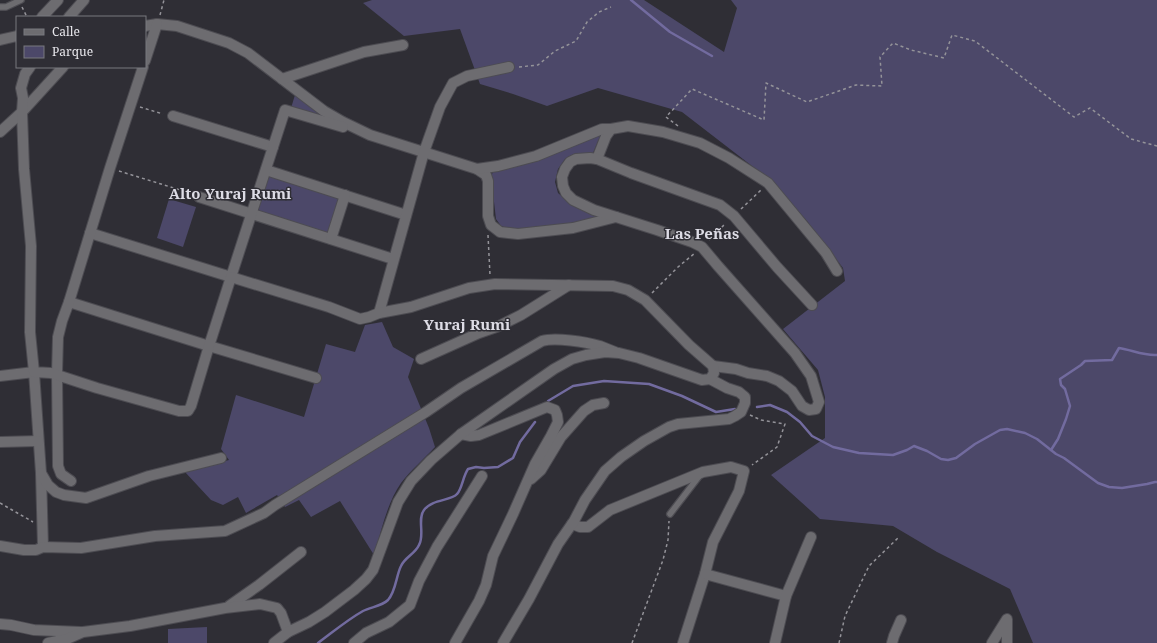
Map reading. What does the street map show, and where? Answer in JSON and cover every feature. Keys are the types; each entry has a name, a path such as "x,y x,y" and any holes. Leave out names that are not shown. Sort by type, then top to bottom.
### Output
{"street":[{"path":"43,16 58,0"},
{"path":"70,16 84,0"},
{"path":"146,58 157,24"},
{"path":"146,26 157,24 177,26 229,43 248,53 324,111 370,135"},
{"path":"0,40 16,36"},
{"path":"282,79 364,52 403,45"},
{"path":"379,313 424,152 440,107 453,83 467,76 509,67"},
{"path":"29,68 21,88 23,98 24,169 31,246 30,332 41,473 43,547"},
{"path":"0,131 22,112 62,68"},
{"path":"71,481 62,474 58,466 58,337 143,68"},
{"path":"0,376 34,372 57,374 97,388 179,411 188,411 191,406 285,110 477,169 486,175 488,181 488,216 491,225 500,232 518,234 573,228 616,217"},
{"path":"173,116 272,147"},
{"path":"477,169 498,166 536,156 602,129 628,126 663,132 700,143 729,158 768,183 826,254 837,271"},
{"path":"597,159 606,136 611,129"},
{"path":"90,233 329,307 360,319 411,306 469,288 495,284 613,286 628,290 645,300 713,366 736,369 748,373 767,376 779,381 792,391 802,406 809,410 816,409 819,402 811,376 795,353 702,247 594,210 573,200 566,193 563,186 562,177 565,169 570,162 583,158 590,158 597,159 631,173 720,205 734,216 777,267 812,305"},
{"path":"266,170 406,215"},
{"path":"331,239 345,195"},
{"path":"199,196 393,259"},
{"path":"421,359 479,333 499,326 521,315 569,285"},
{"path":"69,302 316,378"},
{"path":"0,546 24,550 36,550 43,547 81,548 155,536 225,531 264,513 274,505 426,412 462,388 542,341 548,339 580,342 600,346 702,380 710,379 727,388 739,392 745,397 745,403 741,412 735,416 729,419 678,424 669,427 644,441 606,471 585,500 572,524 558,544 529,599 503,643"},
{"path":"274,643 288,632 325,612 366,579 373,570 398,502 407,486 431,460 461,434 554,368 572,359 586,355 605,352 619,353"},
{"path":"710,379 714,373 713,366"},
{"path":"526,483 541,470 561,437 584,411 593,405 604,403"},
{"path":"455,643 480,601 486,585 493,556 535,464 558,422 557,415 555,410 547,407 479,435 471,436 461,434"},
{"path":"0,442 38,441"},
{"path":"41,473 48,484 56,492 64,495 86,498 149,476 221,458"},
{"path":"572,524 580,527 588,527 610,510 703,472 731,467 744,471 739,491 713,542 705,574 683,643"},
{"path":"354,643 366,633 388,622 410,605 419,581 437,546 482,476"},
{"path":"775,643 786,596 811,537"},
{"path":"225,608 259,585 301,552"},
{"path":"705,574 786,596"},
{"path":"0,624 11,624 34,630 83,632 130,626 225,608 260,604 277,608 284,618 288,632"},
{"path":"992,643 1007,619 1007,643"},
{"path":"892,643 901,620"},
{"path":"48,643 83,632"}],"lane":[{"path":"0,7 20,0"},
{"path":"670,514 703,472"}],"path":[{"path":"20,0 27,16"},
{"path":"157,24 164,0"},
{"path":"509,67 538,65 555,51 576,41 587,22 599,12 611,7"},
{"path":"683,130 666,117 692,89 764,120 766,83 807,102 856,85 882,86 880,57 893,43 911,50 944,58 952,35 975,41 1074,117 1090,108 1131,139 1157,146"},
{"path":"131,104 173,116"},
{"path":"110,168 199,196"},
{"path":"488,285 490,273 488,234 491,225"},
{"path":"645,300 678,267 702,247"},
{"path":"741,412 761,420 785,424 777,447 744,471"},
{"path":"0,503 42,528"},
{"path":"632,643 663,560 668,540 670,514"},
{"path":"839,643 845,616 869,566 899,537"}],"green space":[{"path":"372,0 644,0 724,52 737,8 731,0 1157,0 1157,643 1033,643 1010,589 937,552 893,526 820,519 771,475 825,438 825,397 818,370 783,329 845,281 843,268 807,221 765,176 682,112 598,88 547,106 480,84 460,29 404,36 363,3"},
{"path":"295,95 330,120 291,108"},
{"path":"601,134 593,153 576,153 565,159 558,169 555,182 558,193 572,205 603,217 571,226 512,230 501,226 496,219 491,176 493,172 497,169"},
{"path":"268,176 340,199 329,234 257,212"},
{"path":"169,199 196,207 183,247 157,238"},
{"path":"382,322 393,347 414,359 408,377 429,428 435,447 401,483 396,491 385,518 374,555 340,501 311,517 299,500 285,507 277,495 246,513 238,497 223,505 211,500 185,472 229,460 221,449 236,395 304,417 326,344 355,352 365,325"},
{"path":"207,627 207,643 168,643 168,629"}],"waterway":[{"path":"631,0 670,32 712,56"},
{"path":"1051,450 1058,439 1070,406 1065,389 1061,385 1060,379 1085,361 1112,360 1119,348 1143,354 1157,355"},
{"path":"548,401 573,386 604,381 649,384 682,396 716,412 735,409"},
{"path":"757,407 770,405 787,412 800,422 812,436 833,447 859,453 893,455 914,446 941,459 948,460 956,458 975,444 1000,430 1007,429 1025,433 1037,439 1098,483 1109,487 1122,488 1157,482"},
{"path":"318,643 357,615 383,604 388,600 393,592 401,566 413,553 421,541 421,518 427,506 457,494 468,469 476,467 498,467 513,458 520,442 535,422"}],"district":[{"name":"Alto Yuraj Rumi","path":"230,193"},
{"name":"Las Peñas","path":"702,233"},
{"name":"Yuraj Rumi","path":"467,324"}]}
